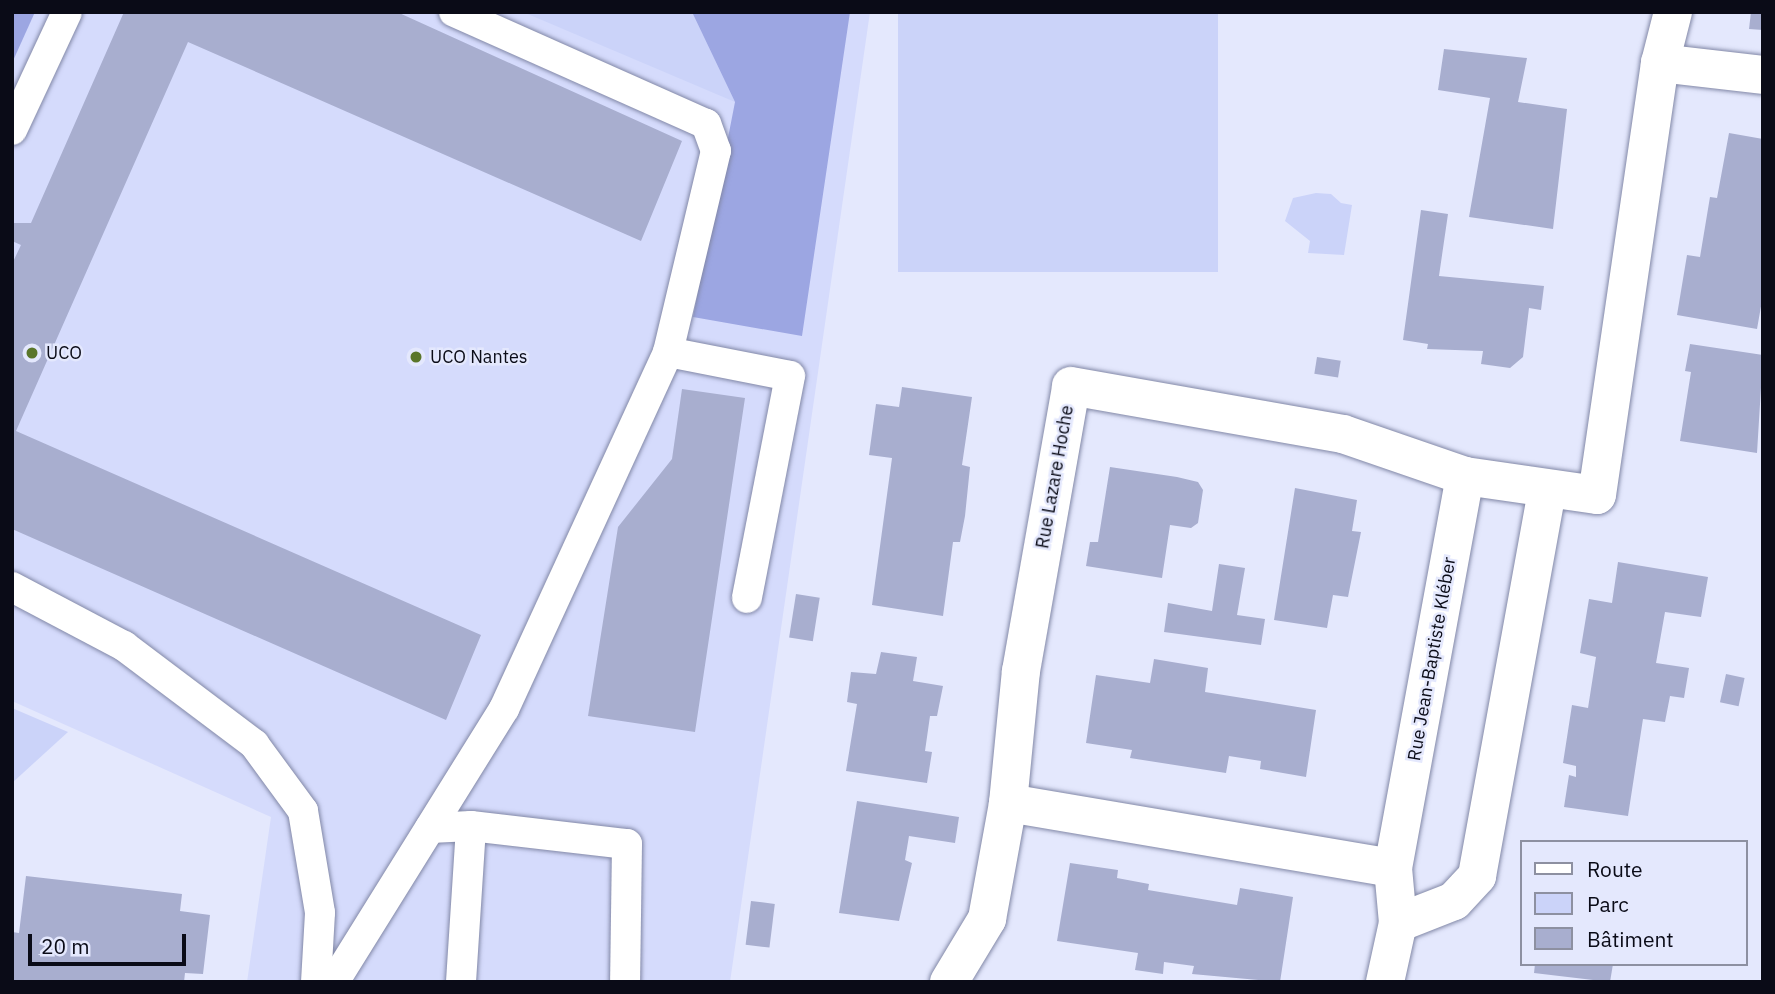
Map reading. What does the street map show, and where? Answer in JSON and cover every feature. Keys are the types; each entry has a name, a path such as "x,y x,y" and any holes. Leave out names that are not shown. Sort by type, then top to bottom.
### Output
{"street":[{"path":"1465,477 1597,495 1660,63 1673,12"},
{"path":"1660,63 1763,75"},
{"name":"Rue Lazare Hoche","path":"949,982 987,919 1008,803 1021,671 1071,386 1343,434 1465,477"},
{"name":"Rue Jean-Baptiste Kléber","path":"1385,982 1398,923 1393,868 1465,477"},
{"path":"1398,923 1454,901 1477,876 1547,490"},
{"path":"1008,803 1393,868"}],"lane":[{"path":"12,130 67,12"},
{"path":"334,982 504,709 668,352 716,151 706,124 454,12"},
{"path":"668,352 790,376 747,598"},
{"path":"12,587 124,646 254,744 303,811 320,913 316,982"},
{"path":"430,828 471,826 627,844 625,982"},
{"path":"461,982 471,826"}],"shaded area":[{"name":"UCO Nantes","path":"12,12 870,12 730,982 247,982 271,817 12,701"},
{"path":"12,12 35,12 12,63"},
{"path":"692,12 850,12 802,336 693,317 735,102"}],"green space":[{"path":"523,12 692,12 735,102"},
{"path":"898,12 1218,12 1218,272 898,272"},
{"path":"1316,193 1331,194 1341,203 1352,205 1344,255 1308,253 1310,241 1285,221 1293,198"},
{"path":"12,708 68,732 12,783"}],"building":[{"name":"UCO","path":"124,12 397,12 682,141 641,241 188,42 16,431 481,635 446,720 12,529 12,264 21,245 12,241 12,223 31,223"},
{"path":"1751,12 1763,12 1763,30 1749,29"},
{"path":"1444,49 1527,58 1518,102 1567,109 1553,229 1469,217 1490,98 1438,90"},
{"path":"1729,133 1763,139 1763,295 1757,329 1677,315 1687,255 1700,257 1710,197 1717,198"},
{"path":"1421,210 1448,214 1439,276 1544,286 1541,310 1529,308 1523,357 1510,368 1481,364 1483,351 1427,349 1428,344 1403,340"},
{"path":"1690,344 1763,355 1757,453 1680,441 1691,372 1685,371"},
{"path":"1317,357 1341,361 1338,378 1314,374"},
{"path":"902,387 972,397 962,465 970,467 965,516 960,542 953,542 943,616 872,605 892,458 869,455 876,404 899,407"},
{"path":"682,389 745,398 695,732 588,716 618,527 672,459"},
{"path":"1110,467 1198,482 1203,490 1198,523 1191,528 1170,525 1162,578 1086,566 1090,542 1098,542"},
{"path":"1295,488 1357,500 1352,531 1361,532 1348,597 1333,595 1327,628 1274,620"},
{"path":"1618,562 1708,577 1701,617 1665,612 1656,663 1689,668 1684,698 1670,696 1665,722 1643,719 1628,816 1564,807 1569,775 1576,777 1576,766 1563,763 1572,705 1588,708 1596,657 1580,653 1589,599 1612,603"},
{"path":"1219,564 1245,568 1237,615 1265,619 1261,645 1164,632 1168,603 1212,611"},
{"path":"796,594 820,598 813,641 789,637"},
{"path":"881,652 917,657 913,681 943,686 937,716 930,716 925,751 932,752 927,783 846,771 857,704 847,702 851,672 876,674"},
{"path":"1154,659 1208,668 1205,692 1316,710 1306,777 1260,769 1261,761 1229,756 1226,773 1130,758 1132,750 1086,743 1096,675 1150,683"},
{"path":"1726,674 1745,678 1739,706 1720,702"},
{"path":"857,801 959,817 955,843 909,836 905,860 912,863 899,921 839,913"},
{"path":"1070,863 1118,870 1117,878 1149,884 1148,890 1237,905 1240,888 1293,897 1280,982 1192,974 1194,966 1164,962 1163,974 1135,970 1138,953 1057,941"},
{"path":"26,876 182,894 180,911 210,915 203,974 185,973 184,982 12,982 12,932 19,933"},
{"path":"751,901 775,904 769,948 746,945"},
{"path":"1535,966 1613,966 1610,982 1534,973"}],"place":[{"name":"UCO","path":"32,353"},
{"name":"UCO Nantes","path":"416,357"}]}
